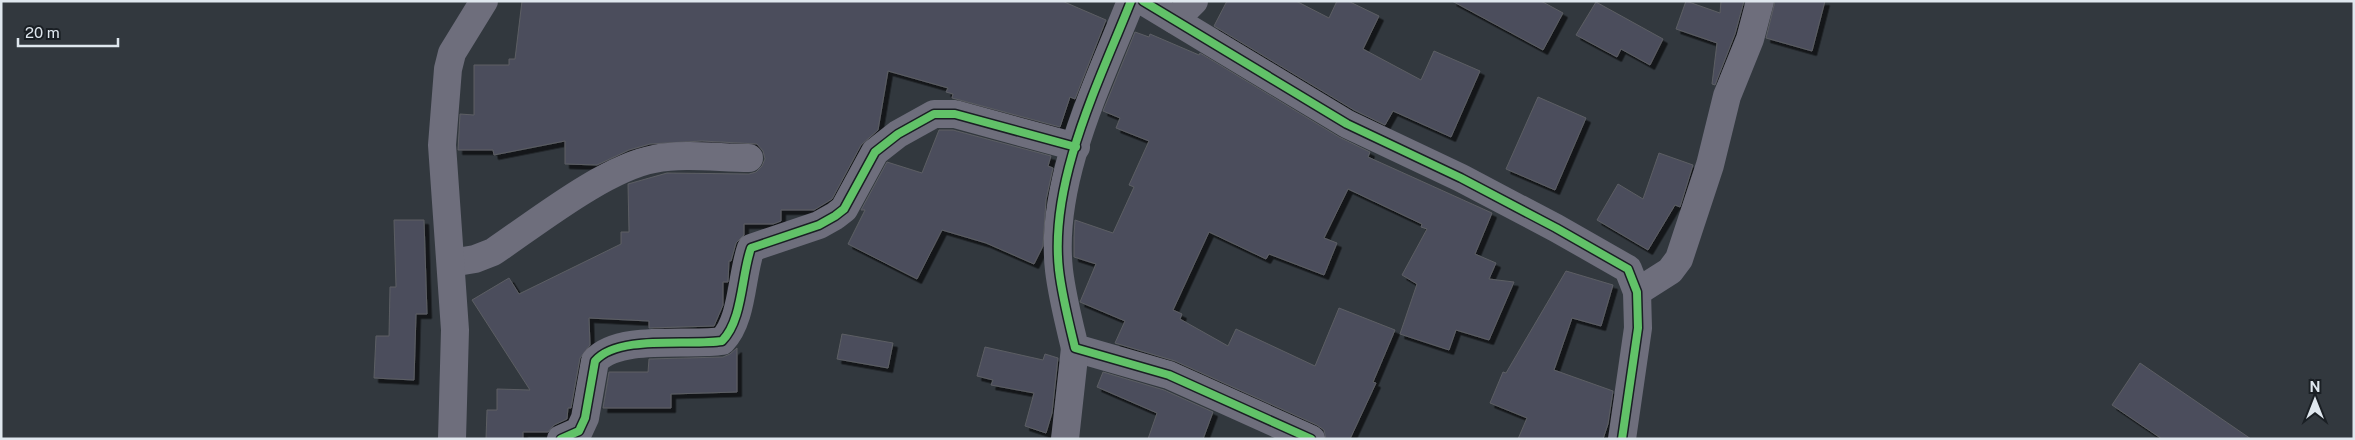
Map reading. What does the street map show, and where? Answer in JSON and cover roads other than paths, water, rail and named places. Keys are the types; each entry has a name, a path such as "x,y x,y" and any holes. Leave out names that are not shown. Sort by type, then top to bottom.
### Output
{"street":[{"path":"452,439 455,330 452,263 442,145 448,69 452,53 484,1"},
{"path":"1066,439 1075,348 1059,269 1059,222 1068,171 1094,87 1131,1"},
{"path":"1143,1 1347,124 1461,178 1556,228 1628,269 1637,292 1638,328 1622,439"},
{"path":"1175,20 1194,1"},
{"path":"1637,292 1670,271 1678,259 1710,165 1727,96 1750,39 1760,1"},
{"path":"561,439 578,431 585,418 595,361 600,355 611,350 661,342 722,341 727,336 738,308 752,248 819,225 835,216 844,209 875,152 924,119 934,114 955,114 1076,147"},
{"path":"452,263 475,259 493,252 593,185 640,162 666,158 749,158"},
{"path":"1075,348 1169,375 1311,439"}]}
